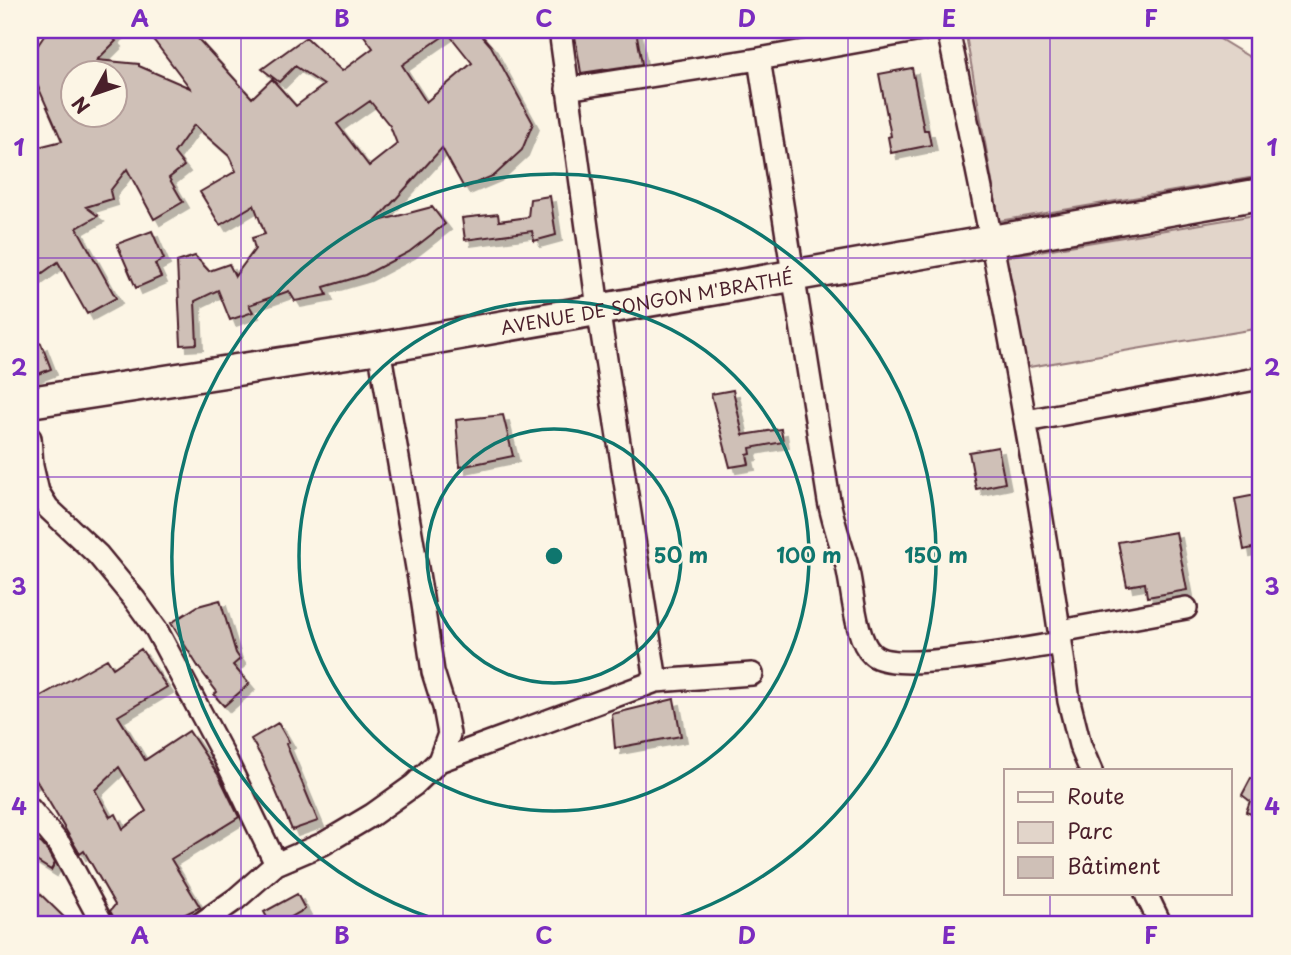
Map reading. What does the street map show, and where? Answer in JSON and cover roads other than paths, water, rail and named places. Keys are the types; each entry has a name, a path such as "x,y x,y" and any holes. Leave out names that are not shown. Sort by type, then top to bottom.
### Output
{"street":[{"path":"560,30 598,308 656,681"},
{"path":"568,89 921,30"},
{"path":"948,30 1026,421 1069,701 1080,745 1090,769"},
{"path":"759,58 833,522 847,564 862,639 870,653 880,660 945,660 1186,608"},
{"name":"AVENUE DE SONGON M'BRATHÉ","path":"30,402 379,348 1261,194"},
{"path":"379,348 433,671 449,734 439,761"},
{"path":"1026,421 1261,378"},
{"path":"30,438 32,466 38,492 48,508 98,555 156,629 227,762 275,864"},
{"path":"199,925 236,899 275,864 323,845 372,815 414,785 439,761 656,681 752,674"},
{"path":"30,809 60,845 103,925"},
{"path":"1146,895 1161,925"}]}
